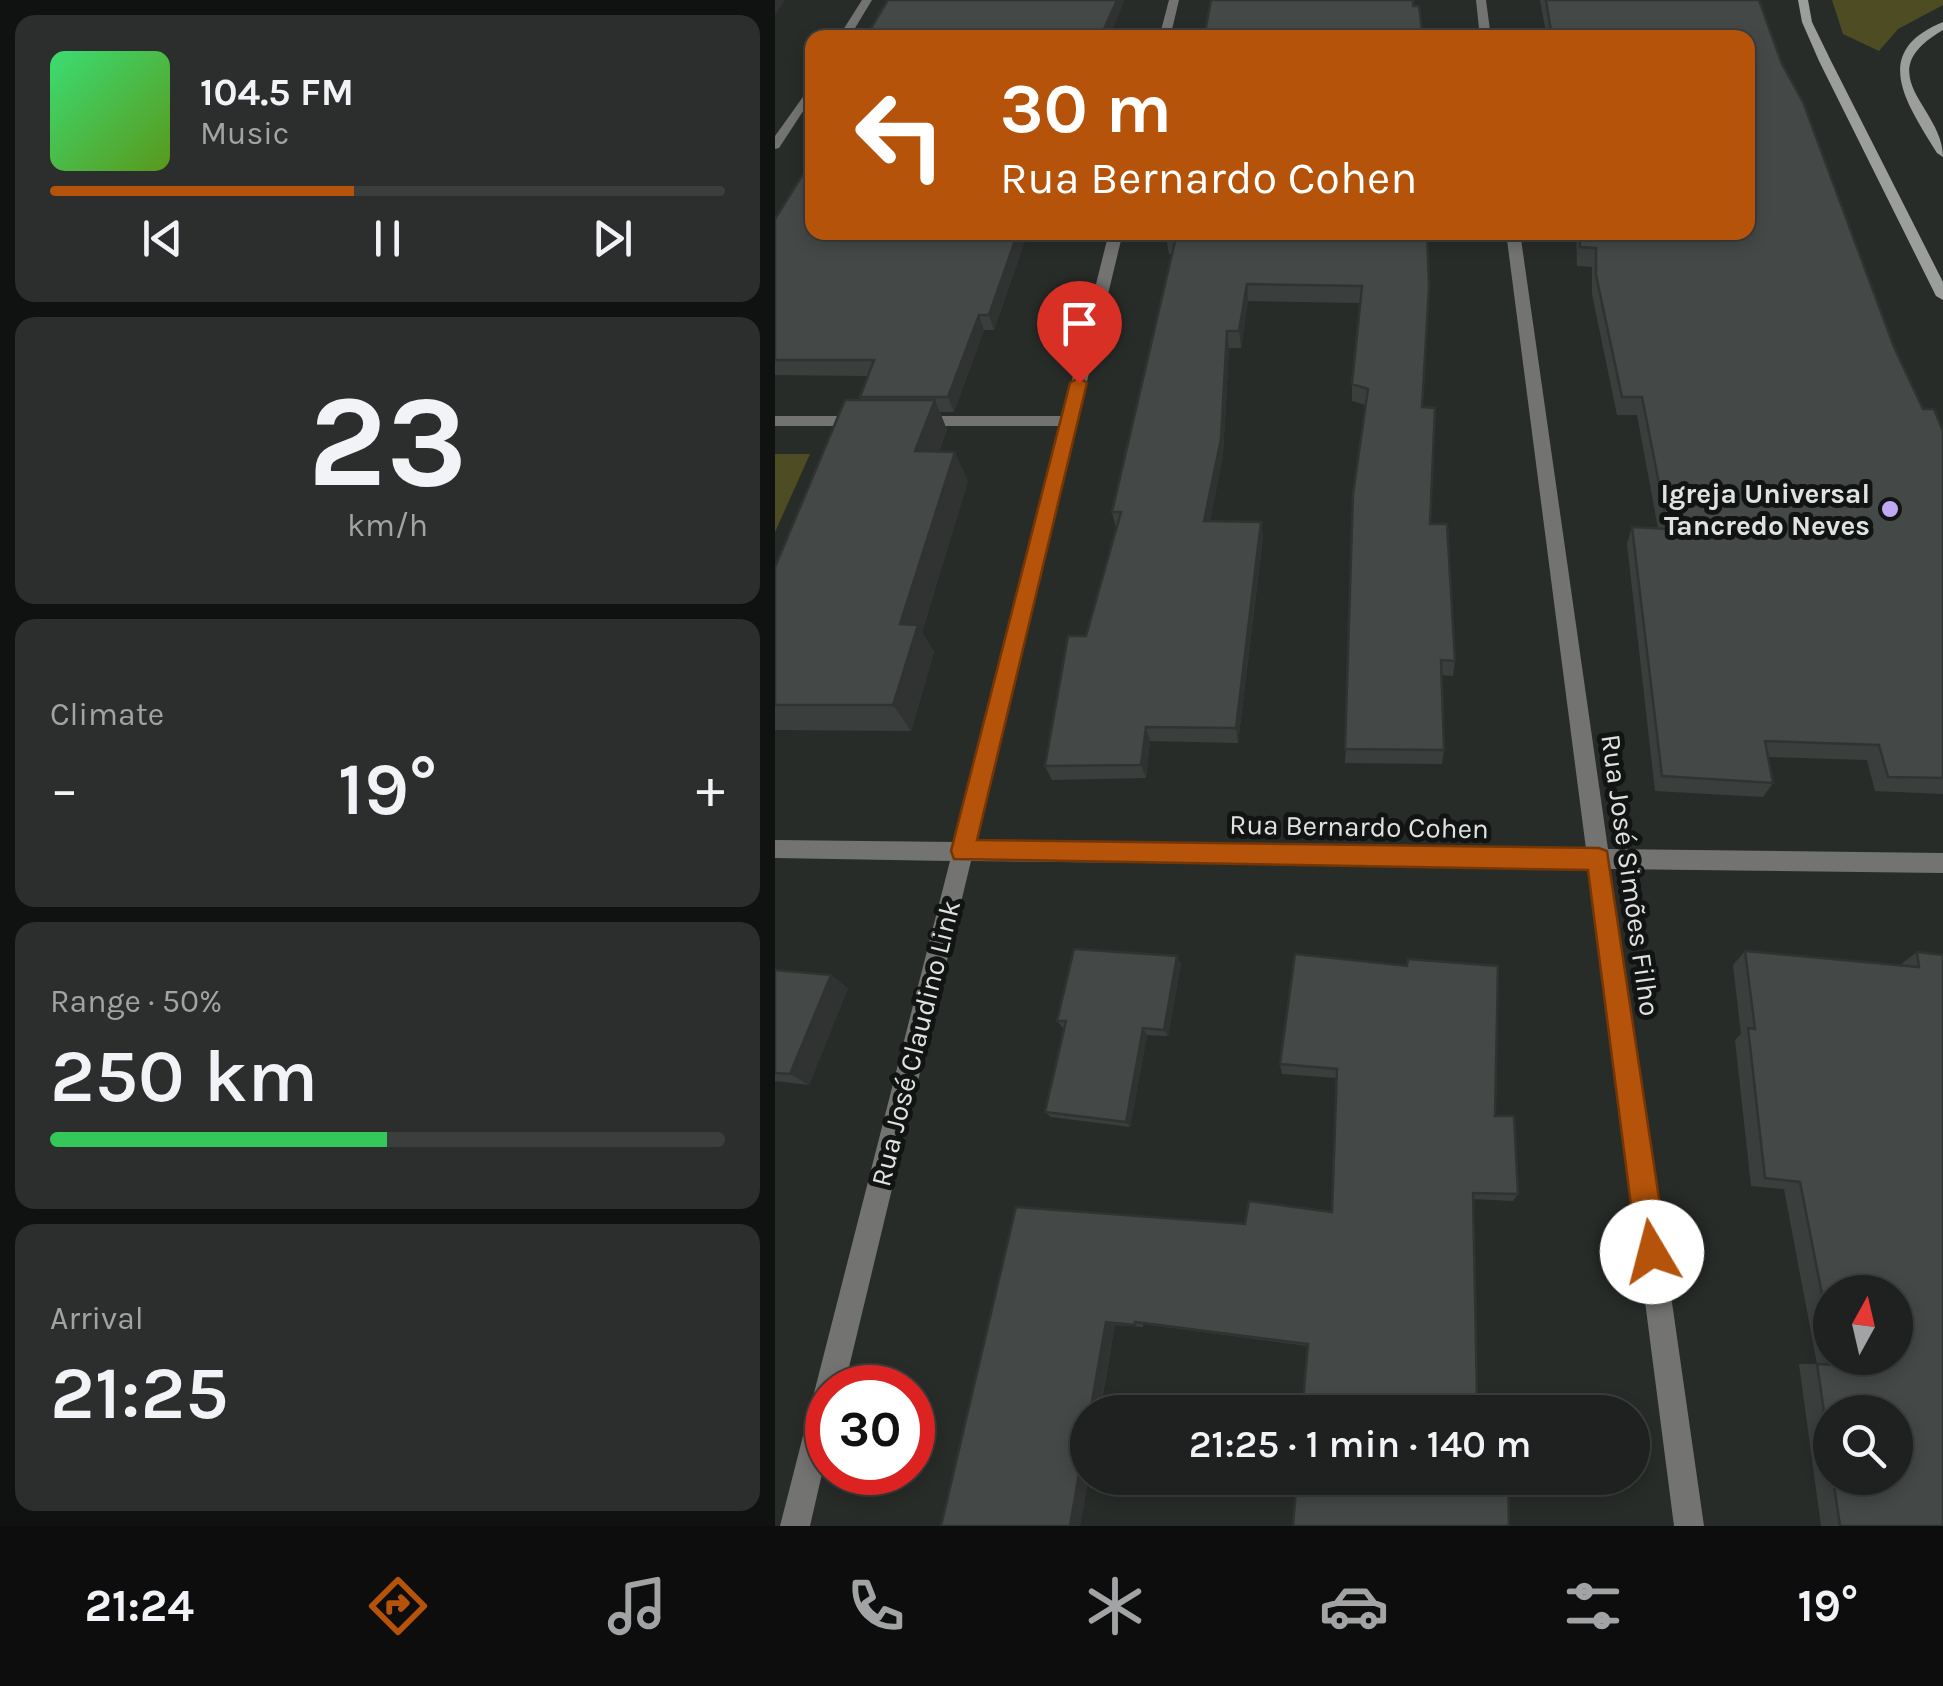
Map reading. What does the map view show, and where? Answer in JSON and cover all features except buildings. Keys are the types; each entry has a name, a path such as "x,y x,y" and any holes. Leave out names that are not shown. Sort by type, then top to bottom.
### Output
{"main road":[{"path":"1803,0 1807,22 1943,296"},
{"path":"1943,24 1916,40 1903,62 1906,89 1943,153"}],"street":[{"path":"848,30 867,0"},
{"path":"1166,30 1174,0"},
{"path":"1481,0 1486,30"},
{"path":"775,145 805,98"},
{"name":"Rua José Claudino Link","path":"835,1365 1114,240"},
{"name":"Rua José Simões Filho","path":"1514,240 1689,1526"},
{"path":"775,421 873,421"},
{"path":"893,421 1069,421"},
{"name":"Rua Bernardo Cohen","path":"775,849 1943,863"},
{"path":"795,1526 805,1485"}],"shaded area":[{"path":"1832,0 1943,0 1943,5 1898,29 1879,51 1843,34"},
{"path":"775,454 810,454 775,532"}],"place":[{"name":"Igreja Universal Tancredo Neves","path":"1890,509"}],"route":[{"path":"1079,383 963,851 1599,859 1652,1252"}]}
